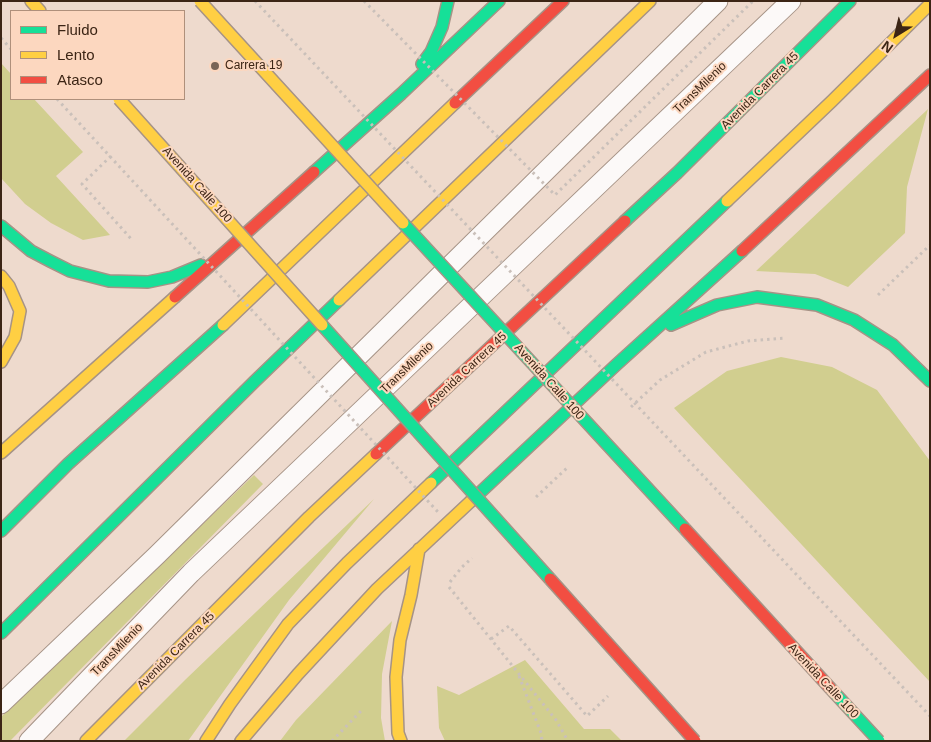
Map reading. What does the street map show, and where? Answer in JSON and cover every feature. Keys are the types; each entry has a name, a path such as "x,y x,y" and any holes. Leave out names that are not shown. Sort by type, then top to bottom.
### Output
{"main road":[{"name":"Avenida Calle 100","path":"200,1 879,741"},
{"path":"401,94 431,52 442,27 448,1"},
{"path":"1,453 401,94 499,1"},
{"path":"1,530 68,464 212,335 563,1"},
{"path":"1,633 254,382 650,1"},
{"name":"Avenida Carrera 45","path":"86,741 309,517 677,173 850,1"},
{"path":"206,741 230,704 288,624 347,563 832,101 930,4"},
{"path":"241,741 298,674 377,589 930,75"},
{"name":"Avenida Calle 100","path":"120,100 695,741"},
{"path":"1,226 31,251 70,271 110,281 148,282 172,277 198,267 230,248"},
{"path":"1,276 9,286 20,311 16,337 1,362"},
{"path":"651,333 717,305 757,297 817,305 854,320 885,340 930,381"},
{"path":"401,741 398,733 396,677 400,640 411,595 419,549"}],"lane":[{"path":"1,704 157,555 718,1"},
{"name":"TransMilenio","path":"29,741 191,573 791,1"}],"path":[{"path":"255,1 930,716"},
{"path":"364,1 555,195 753,1"},
{"path":"1,38 10,48"},
{"path":"58,100 440,514"},
{"path":"111,156 82,184 133,241"},
{"path":"631,407 660,380 706,352 748,341 793,338"},
{"path":"536,497 568,467"},
{"path":"448,586 556,720 568,741"},
{"path":"491,639 508,626 587,716 608,696"},
{"path":"517,672 541,733 542,741"},
{"path":"602,689 614,702"},
{"path":"332,741 364,707"}],"shaded area":[{"path":"1,63 10,73 10,100 35,100 83,152 56,176 110,235 83,240 51,223 25,204 1,178"},
{"path":"928,109 907,187 905,233 848,287 815,274 756,271"},
{"path":"781,357 832,367 877,390 930,461 930,682 674,408 727,371"},
{"path":"254,475 263,484 10,741 1,741 1,717"},
{"path":"374,499 289,600 188,741 124,741 186,679"},
{"path":"392,621 382,674 381,718 385,741 280,741 296,720"},
{"path":"525,660 584,729 610,729 622,741 445,741 439,728 437,686 459,695"}],"traffic: fast":[{"path":"422,64 431,52 442,27 448,1"},
{"path":"314,172 401,94 499,1"},
{"path":"625,221 677,173 850,1"},
{"path":"431,483 727,201"},
{"path":"403,223 685,529"},
{"path":"1,226 31,251 50,261 70,271 109,281 148,282 172,277 201,265"},
{"path":"471,501 616,365 742,251"},
{"path":"671,325 717,305 757,297 817,305 854,320 893,345 930,381"},
{"path":"1,633 339,300"},
{"path":"1,531 68,464 223,325"},
{"path":"322,325 550,579"},
{"path":"831,689 879,741"}],"traffic: slow":[{"path":"31,1 39,10"},
{"path":"200,1 403,223"},
{"path":"339,300 650,1"},
{"path":"727,201 930,4"},
{"path":"120,100 322,325"},
{"path":"223,325 455,103"},
{"path":"1,276 9,286 20,311 15,337 1,362"},
{"path":"1,453 175,297"},
{"path":"86,741 309,517 376,454"},
{"path":"206,741 230,704 288,624 347,563 431,483"},
{"path":"241,741 298,674 377,589 471,501"},
{"path":"401,741 398,733 396,677 400,640 411,595 419,549"}],"traffic: jam":[{"path":"455,103 563,1"},
{"path":"742,251 930,75"},
{"path":"175,297 314,172"},
{"path":"376,454 625,221"},
{"path":"685,529 831,689"},
{"path":"550,579 695,741"}],"place":[{"name":"Carrera 19","path":"215,66"}]}
